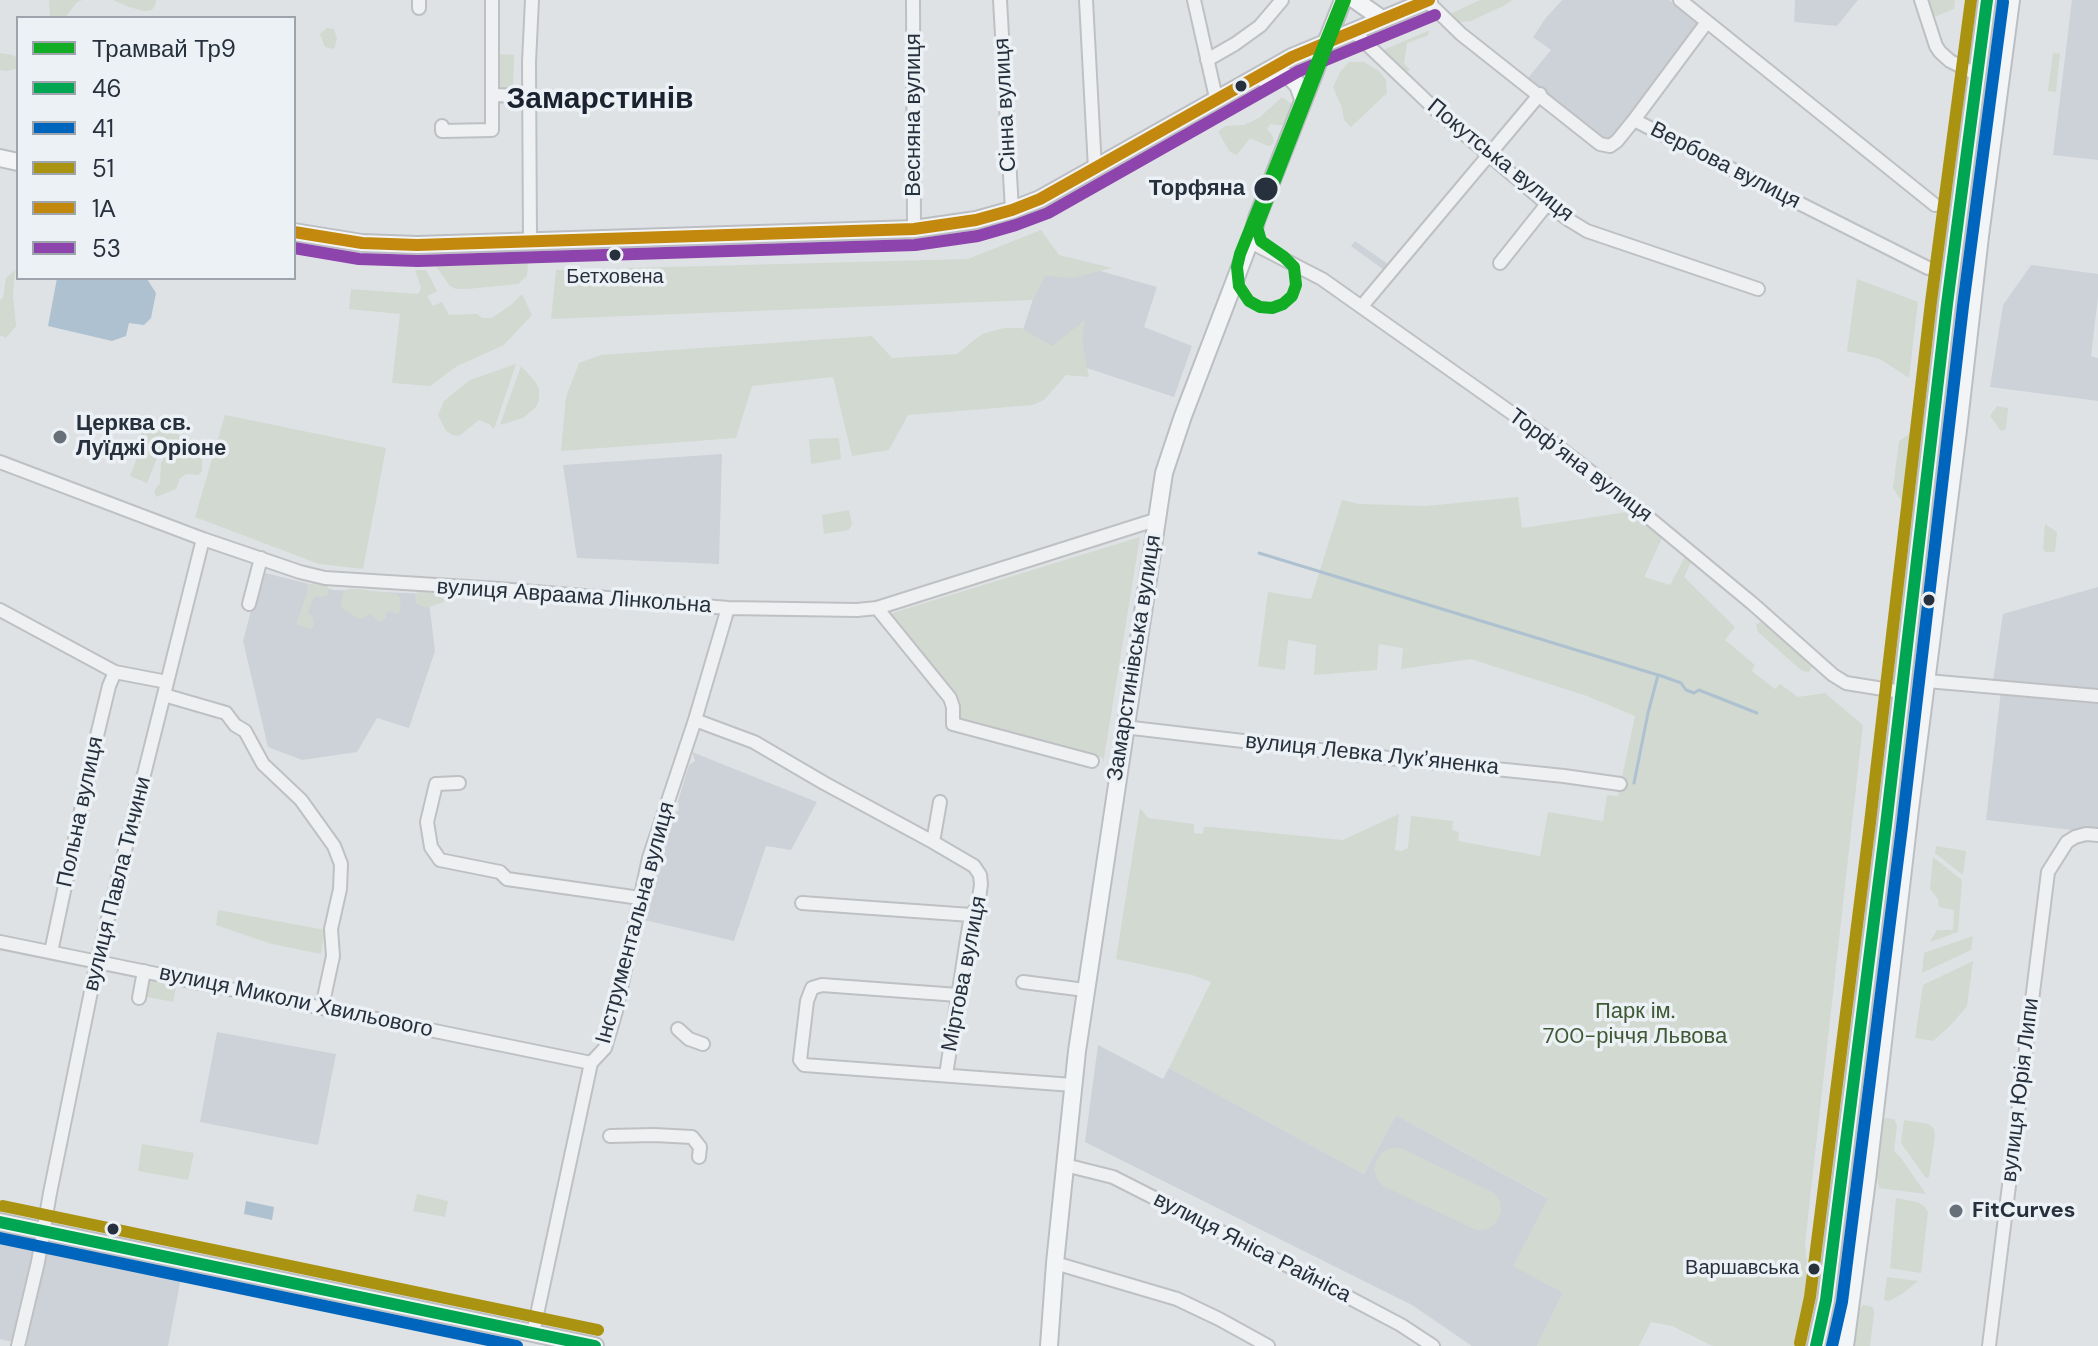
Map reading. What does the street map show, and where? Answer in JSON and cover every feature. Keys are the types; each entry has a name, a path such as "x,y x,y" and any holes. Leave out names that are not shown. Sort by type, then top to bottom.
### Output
{"main road":[{"name":"Замарстинівська вулиця","path":"1049,1346 1085,990 1116,768 1164,473 1343,0"},
{"path":"1355,0 1382,19"},
{"path":"296,232 362,243 397,244 914,229 976,220 1040,199 1292,57 1428,0"},
{"path":"1816,1346 1826,1300 1987,0"},
{"path":"1845,1346 2011,0"},
{"path":"1195,111 1210,107 1274,74 1291,78 1298,85 1303,99"},
{"path":"1947,304 1958,318 1965,317 1971,311"},
{"path":"1944,334 1954,325 1964,329 1968,336"},
{"path":"1917,561 1941,565"},
{"path":"1886,825 1898,832 1907,831"},
{"path":"0,1222 595,1346"}],"street":[{"path":"478,135 492,135 492,0"},
{"path":"530,241 529,62 532,0"},
{"name":"Весняна вулиця","path":"913,0 918,195 914,229"},
{"name":"Сінна вулиця","path":"1000,0 1012,210"},
{"path":"1086,0 1095,169"},
{"path":"1194,0 1216,98"},
{"path":"1207,60 1260,26 1282,0"},
{"name":"Вербова вулиця","path":"1428,0 1461,34 1600,144 1610,146 1634,120 1928,268"},
{"path":"1680,0 1935,205"},
{"path":"1921,0 1940,52 1950,61 1978,75"},
{"path":"1634,120 1707,22"},
{"name":"Покутська вулиця","path":"1353,31 1438,112 1547,204 1587,231 1758,289"},
{"path":"1362,306 1540,94"},
{"path":"492,95 523,96"},
{"path":"442,126 442,131 462,128 492,130"},
{"path":"1500,263 1547,204"},
{"name":"Торфʼяна вулиця","path":"1250,242 1322,279 1547,438 1753,604 1833,675 1846,683 1902,692"},
{"name":"вулиця Авраама Лінкольна","path":"0,462 203,539 325,578 728,608 877,608 1155,520"},
{"name":"вулиця Павла Тичини","path":"18,1346 45,1231 97,962 203,539"},
{"path":"249,604 261,558"},
{"name":"Інструментальна вулиця","path":"533,1333 591,1063 605,1048 649,858 728,608"},
{"path":"877,608 950,698 953,724 1092,761"},
{"path":"0,610 115,672 167,682"},
{"name":"Польна вулиця","path":"51,952 96,740 115,672"},
{"path":"1927,681 2098,696"},
{"path":"164,695 226,713 235,725 245,731 263,764 301,800 334,846 341,864 340,889 331,929 333,956 322,1007"},
{"path":"695,720 754,742 933,842 940,802"},
{"name":"вулиця Левка Лукʼяненка","path":"1124,727 1620,784"},
{"path":"459,783 436,784 427,822 431,847 440,860 500,872 507,879 640,898"},
{"name":"вулиця Юрія Липи","path":"1989,1346 2048,872 2067,842 2086,834 2098,835"},
{"name":"Міртова вулиця","path":"933,842 974,866 981,884 980,898 971,915 946,1075"},
{"path":"802,903 971,915"},
{"name":"вулиця Миколи Хвильового","path":"0,942 591,1063"},
{"path":"139,998 144,971"},
{"path":"1023,982 1085,990"},
{"path":"958,995 822,985 812,988 807,1001 800,1060 804,1065 1073,1085"},
{"path":"678,1029 696,1044 703,1044"},
{"path":"610,1136 692,1137 700,1147 699,1157"},
{"name":"вулиця Яніса Райніса","path":"1065,1165 1113,1177 1309,1276 1401,1325 1433,1346"},
{"path":"1055,1263 1177,1299 1268,1346"}],"shaded area":[{"path":"1562,0 1669,0 1701,24 1609,142 1600,139 1527,79 1551,50 1533,37"},
{"path":"1795,0 1858,0 1837,26 1794,22"},
{"path":"2072,0 2098,0 2098,160 2053,155"},
{"path":"1355,241 1388,264 1384,270 1351,246"},
{"path":"1047,256 1157,287 1144,327 1192,346 1174,397 1018,345"},
{"path":"2031,265 2098,274 2091,356 2098,358 2098,401 1990,387 2003,305"},
{"path":"722,454 719,564 577,558 563,465"},
{"path":"261,572 334,590 428,594 435,651 409,728 377,718 357,752 302,760 268,747 243,641"},
{"path":"2098,587 2098,690 1993,681 2003,614"},
{"path":"2001,691 2098,699 2098,833 1986,820"},
{"path":"692,752 817,802 791,850 766,846 734,941 640,919 644,901 654,895 650,885 673,815 679,810 678,801 689,765 695,761"},
{"path":"217,1032 336,1054 318,1145 200,1122"},
{"path":"1098,1045 1163,1079 1169,1068 1364,1174 1396,1115 1549,1199 1563,1293 1537,1346 1472,1346 1412,1305 1085,1142"},
{"path":"0,1227 35,1234 39,1243 13,1342 0,1339"},
{"path":"50,1242 183,1267 168,1346 26,1346"}],"green space":[{"path":"49,0 82,0 66,16 50,16"},
{"path":"113,0 156,0 156,3 152,10 144,11"},
{"path":"1480,0 1512,0 1471,21 1458,22 1452,13"},
{"path":"1928,0 1955,0 1954,9 1934,17"},
{"path":"1992,0 2005,0 1966,311 1962,314 1953,309"},
{"path":"327,28 334,29 337,39 334,49 325,47 320,34"},
{"path":"1430,30 1427,36 1407,43 1404,63 1410,70 1399,75 1374,54"},
{"path":"0,53 16,57 16,69 0,70"},
{"path":"2053,53 2060,54 2056,92 2048,91"},
{"path":"496,54 514,55 513,90 496,89"},
{"path":"1349,62 1364,62 1379,71 1386,80 1387,93 1351,127 1344,120 1333,87"},
{"path":"1282,97 1293,105 1286,126 1270,124 1267,129 1274,141 1272,145 1250,138 1237,155 1230,152 1218,132 1225,126 1244,125 1259,118"},
{"path":"1041,230 1059,255 1112,268 1073,278 1045,276 1033,300 551,319 556,270 968,259"},
{"path":"525,255 527,276 518,284 467,289 450,286 430,258"},
{"path":"15,270 13,295 16,326 6,338 0,335 0,300 6,278"},
{"path":"415,270 426,270 437,291 427,296 433,306 442,302 449,315 477,314 482,318 492,318 522,294 532,315 504,345 457,366 430,386 392,383 400,314 349,309 351,289 418,294 421,288"},
{"path":"1857,279 1918,302 1909,378 1880,359 1847,351"},
{"path":"1085,320 1082,340 1089,377 1066,375 1044,400 1033,405 908,415 889,450 852,456 833,377 752,386 736,438 561,451 566,397 579,363 601,355 872,336 892,358 957,354 982,334 1004,328 1021,328 1052,346"},
{"path":"1959,334 1962,339 1954,395 1943,393 1950,339"},
{"path":"516,364 494,429 479,420 459,436 446,431 438,415 444,401 470,380"},
{"path":"521,366 535,381 539,401 523,418 500,425"},
{"path":"1942,406 1956,408 1938,555 1931,555 1938,506 1933,475"},
{"path":"1997,406 2008,408 2006,429 2001,431 1990,416"},
{"path":"225,415 386,448 363,569 319,564 195,517"},
{"path":"156,425 164,427 167,434 180,436 177,447 180,456 202,458 202,471 198,475 187,474 180,478 176,489 156,497 154,491 160,483 161,464 166,453 159,453 147,483 130,476 143,443 147,445 141,437 142,431"},
{"path":"1917,429 1929,429 1914,520 1893,488 1899,441"},
{"path":"839,438 841,459 811,464 809,439"},
{"name":"Парк ім. 700-річчя Львова","path":"1518,497 1522,528 1627,512 1664,534 1644,577 1670,585 1687,553 1693,558 1684,577 1735,627 1725,640 1755,665 1752,671 1775,689 1780,684 1798,697 1825,693 1863,725 1805,1244 1809,1287 1796,1346 1713,1346 1672,1326 1651,1322 1639,1346 1537,1346 1563,1293 1513,1266 1548,1198 1396,1115 1364,1174 1169,1068 1211,982 1116,959 1140,808 1148,818 1194,824 1194,833 1203,834 1204,827 1211,827 1343,840 1399,814 1395,850 1408,848 1411,816 1453,821 1452,830 1459,832 1458,841 1540,856 1548,812 1603,821 1607,795 1618,796 1635,716 1587,696 1471,659 1401,669 1403,648 1379,644 1377,670 1314,675 1316,645 1288,640 1285,670 1258,666 1268,592 1311,599 1342,500 1359,504 1426,506"},
{"path":"849,510 852,524 849,530 824,534 822,515"},
{"path":"1901,514 1909,527 1894,649 1885,649"},
{"path":"2045,524 2057,532 2055,552 2043,549"},
{"path":"1140,537 1103,764 1103,758 957,719 958,696 889,614"},
{"path":"1924,571 1928,575 1923,628 1924,661 1911,659"},
{"path":"326,584 328,593 323,597 316,596 312,601 308,614 312,615 314,625 310,629 296,624 307,585"},
{"path":"348,589 397,594 401,610 397,614 389,611 386,618 379,622 371,614 361,619 341,605 343,593"},
{"path":"436,593 446,601 426,608 416,603 415,594"},
{"path":"1760,622 1810,662 1812,667 1809,672 1802,671 1758,632 1756,625"},
{"path":"1910,668 1923,669 1919,705 1906,703"},
{"path":"1904,712 1916,714 1901,824 1895,827 1902,773 1900,742"},
{"path":"1936,846 1966,851 1963,875 1935,853"},
{"path":"1886,854 1898,856 1851,1237 1839,1235"},
{"path":"1933,857 1962,880 1958,932 1930,942 1937,930 1953,930 1954,910 1939,907 1938,899 1930,889"},
{"path":"218,910 325,930 321,954 272,944 216,925"},
{"path":"1973,936 1971,950 1922,973 1924,953"},
{"path":"1973,961 1967,1006 1933,1041 1915,1038 1923,985"},
{"path":"147,980 176,987 173,1002 144,996"},
{"path":"1894,1119 1897,1126 1894,1151 1926,1194 1879,1188 1876,1171 1882,1120"},
{"path":"1904,1120 1929,1124 1934,1129 1929,1177 1926,1178 1901,1143"},
{"path":"142,1144 194,1153 188,1180 138,1171"},
{"path":"1391,1148 1401,1148 1494,1193 1500,1201 1499,1218 1493,1226 1476,1230 1383,1186 1374,1169 1381,1153"},
{"path":"417,1194 448,1201 445,1217 413,1211"},
{"path":"1896,1198 1917,1202 1928,1212 1921,1273 1890,1268"},
{"path":"1838,1243 1851,1245 1838,1346 1822,1346"},
{"path":"1887,1277 1918,1281 1889,1301 1884,1300"},
{"path":"1863,1305 1873,1307 1870,1346 1853,1346 1859,1310"}],"water":[{"path":"57,280 148,280 156,293 151,318 144,325 129,323 126,336 112,341 48,326"},
{"path":"246,1201 274,1207 272,1220 244,1214"}],"waterway":[{"path":"1259,553 1658,675 1634,783"},
{"path":"1659,675 1681,683 1686,690 1694,693 1699,690 1757,713"}],"tram line":[{"name":"Тр9","path":"1342,0 1240,254 1237,267 1239,286 1249,301 1260,307 1272,308 1283,304 1292,296 1296,285 1294,267 1261,241 1257,227 1345,0"}],"transit line":[{"name":"1А","path":"296,232 362,243 417,245 914,229 976,220 1040,199 1292,57 1429,0"},
{"name":"51","path":"1800,1343 1810,1297 1931,302 1971,0"},
{"name":"46","path":"1816,1346 1826,1300 1987,0"},
{"name":"41","path":"1832,1346 1842,1302 2003,2"},
{"name":"53","path":"296,248 359,259 418,261 915,245 978,236 1048,213 1299,71 1435,15"},
{"name":"51","path":"3,1206 598,1330"},
{"name":"46","path":"0,1222 595,1346"},
{"name":"41","path":"0,1238 517,1346"}],"place":[{"name":"Торфяна","path":"1266,189"},
{"name":"Бетховена","path":"615,255"},
{"name":"Церква св. Луїджі Оріоне","path":"60,437"},
{"name":"FitCurves","path":"1956,1211"},
{"name":"Варшавська","path":"1814,1269"}],"district":[{"name":"Замарстинів","path":"600,100"}]}
